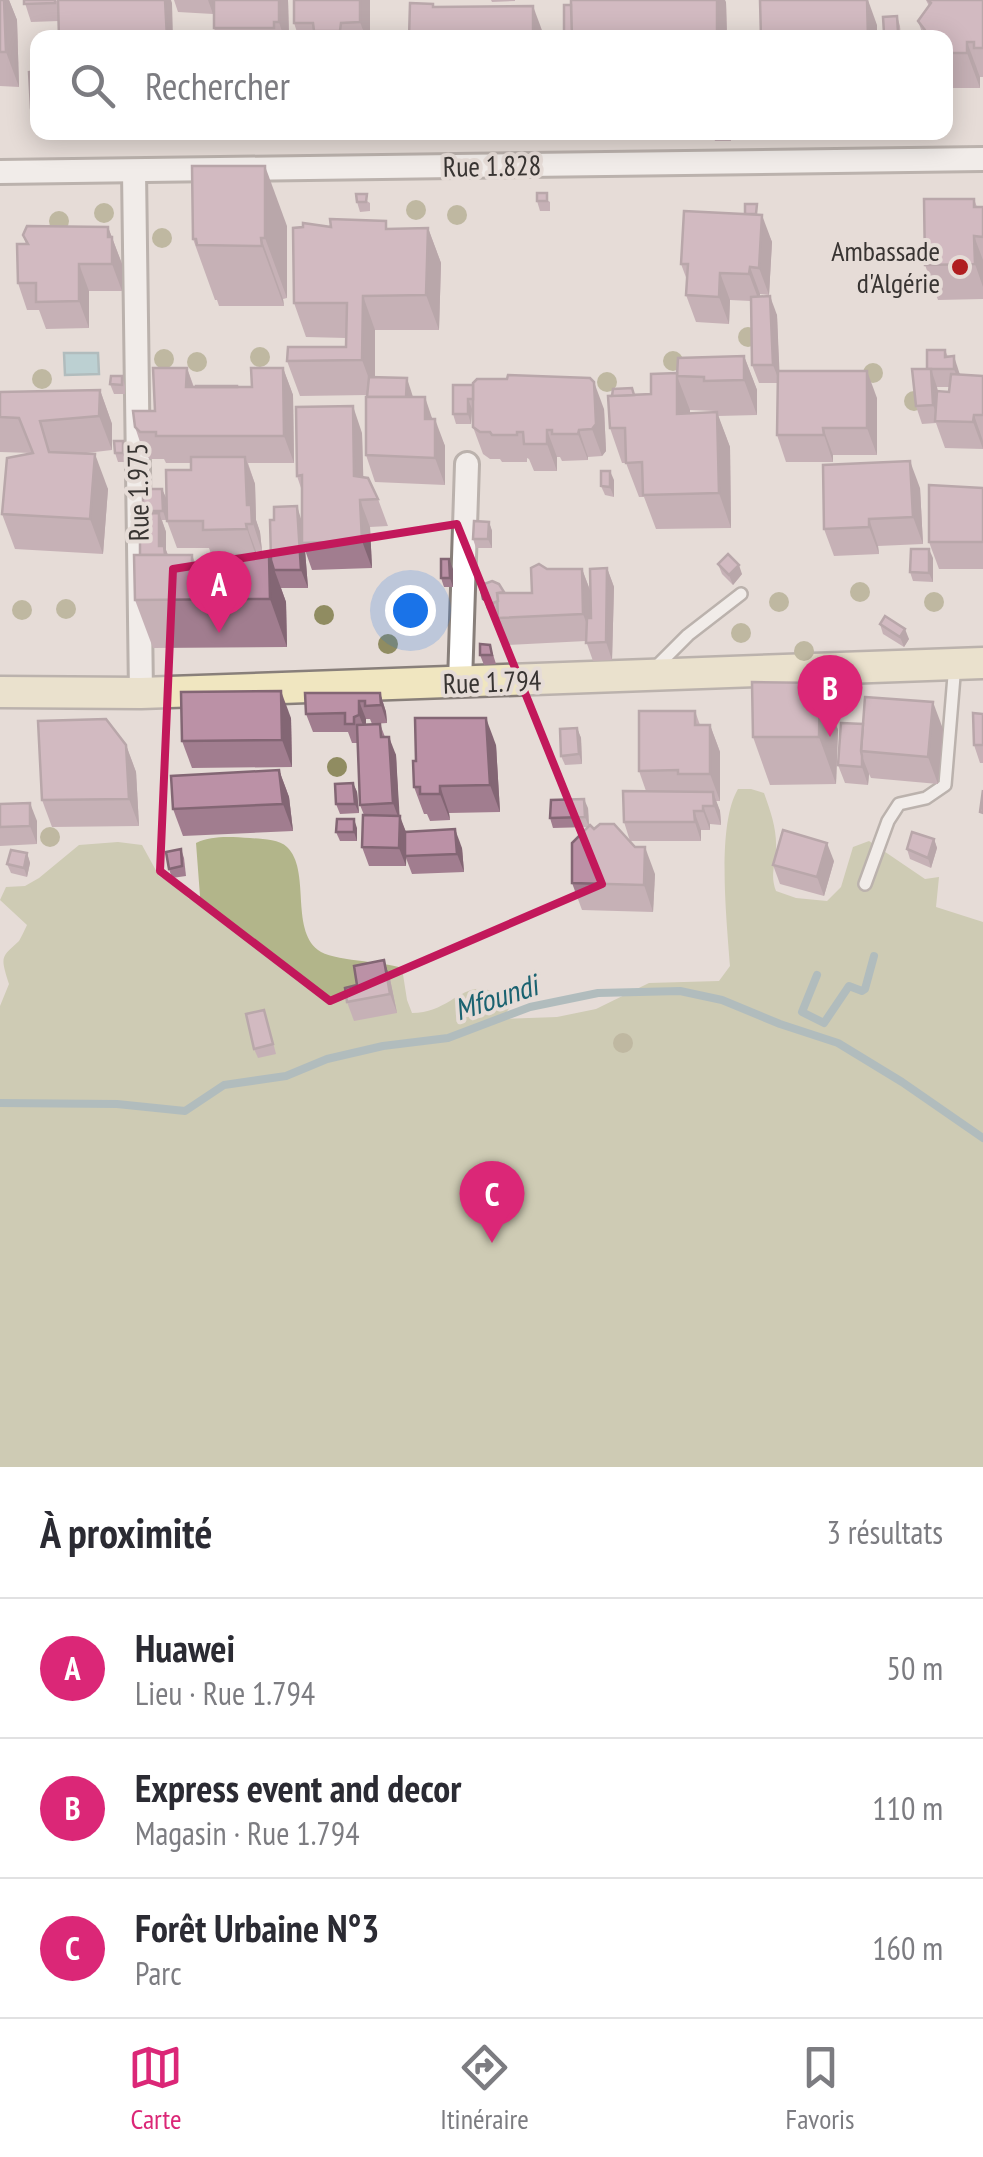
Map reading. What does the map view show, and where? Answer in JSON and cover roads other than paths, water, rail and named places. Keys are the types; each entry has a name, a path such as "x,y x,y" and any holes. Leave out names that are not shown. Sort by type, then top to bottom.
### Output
{"street":[{"name":"Rue 1.828","path":"0,172 983,159"},
{"name":"Rue 1.975","path":"134,171 141,693"},
{"path":"460,683 467,464"},
{"name":"Rue 1.794","path":"0,692 141,693 969,664"}],"lane":[{"path":"646,677 740,594"},
{"path":"865,884 888,821 900,804 926,798 945,785 969,664"}],"water":[{"path":"64,353 98,353 99,374 65,375"}],"waterway":[{"path":"817,975 802,1012 824,1023 849,986 865,989 874,956"},
{"name":"Mfoundi","path":"0,1103 117,1104 185,1111 224,1085 286,1076 327,1059 383,1046 448,1038 530,1007 598,993 680,991 722,1000 838,1043 983,1138"}],"place":[{"name":"Ambassade d'Algérie","path":"960,267"},
{"name":"Huawei","path":"219,633"},
{"name":"Express event and decor","path":"830,737"},
{"name":"Forêt Urbaine N°3","path":"492,1243"}]}
